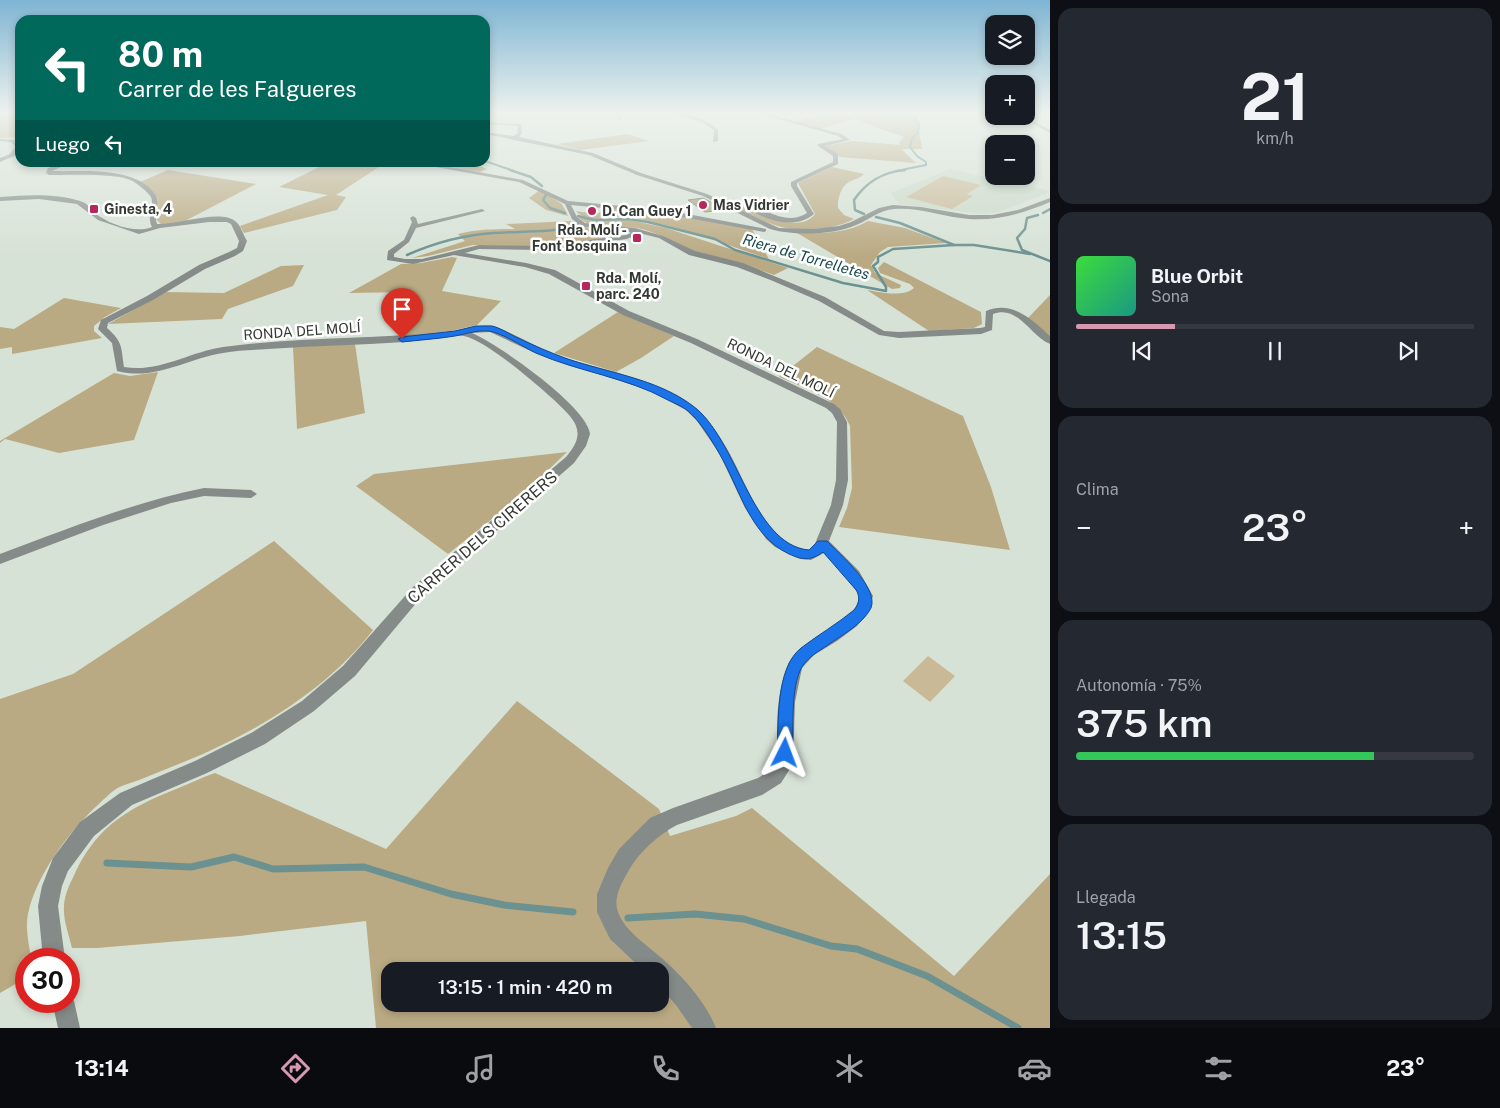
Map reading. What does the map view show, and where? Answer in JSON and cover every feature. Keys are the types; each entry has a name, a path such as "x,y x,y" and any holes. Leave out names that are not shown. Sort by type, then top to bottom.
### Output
{"street":[{"path":"604,160 639,174 705,195 779,230"},
{"path":"746,206 770,217 782,220 800,220 808,217 811,214 794,186 794,182 836,163 836,160"},
{"path":"56,167 50,169 48,174 106,174 132,178 153,196 155,202 152,220 154,225 158,227"},
{"path":"439,167 521,181 568,203 639,208 725,221 766,230 837,229 854,224 881,209 894,207 969,217 995,216 1024,212 1050,200"},
{"path":"705,195 719,194"},
{"path":"0,199 56,198 80,203 87,206 92,214 100,219 136,232 158,227"},
{"path":"568,203 572,216 583,225 657,239 692,253 748,268 794,286 882,332 899,335 981,331 989,328 989,313 998,310 1024,318 1050,341"},
{"path":"413,227 482,211"},
{"path":"412,218 415,222 407,241 390,255 392,259 418,260 479,247 546,248 630,233"},
{"name":"RONDA DEL MOLÍ","path":"158,227 212,219 228,220 233,222 244,243 240,249 232,254 202,267 150,298 104,322 102,329 115,339 119,346 120,368 126,371 150,371 222,350 402,339 482,328 497,330 540,352 568,362 628,378 683,403 701,419 724,453 751,508 771,536 780,544 800,554 811,555 819,550 837,505 842,480 842,422 836,411 830,406 694,341 626,313 552,272 526,265 454,253"},
{"name":"CARRER DELS CIRERERS","path":"53,948 48,906 52,886 60,866 87,829 126,799 201,767 258,738 314,701 349,671 418,591 570,460 576,452 583,440 584,428 574,414 538,381 503,355 482,340 463,332"},
{"path":"0,559 99,522 170,500 204,492 251,494"},
{"path":"650,962 617,932 607,912 607,894 626,856 657,825 673,817 771,782 784,764 788,690 795,665 805,653 845,626 865,606 866,597 856,579 822,544"},
{"path":"669,981 684,998 705,1028"},
{"path":"66,1013 70,1028"}],"shaded area":[{"path":"878,160 913,160 916,163"},
{"path":"319,167 379,167 336,195 346,197 337,210 244,233 240,226 328,195 279,187"},
{"path":"452,167 482,167 487,169 480,172"},
{"path":"832,167 864,174 846,184 842,190 838,201 838,208 844,215 854,219 837,226 808,230 781,227 748,214 717,197 723,197 756,213 783,222 796,223 807,221 815,214 798,183"},
{"path":"950,169 985,177 985,185 1023,185 1050,192 999,212 982,214 899,204 891,193"},
{"path":"168,170 256,184 181,223 162,225 156,219 157,196 140,182"},
{"path":"943,176 981,185 967,194 973,196 952,209 906,197"},
{"path":"540,190 562,204 568,216 546,210 529,198"},
{"path":"602,207 659,212 752,229 769,259 700,235 646,220 628,217 594,219 587,218 576,211 596,214 601,212"},
{"path":"578,217 596,221 621,218 666,228 788,268 774,275 693,251 645,230 630,227 598,226"},
{"path":"571,221 590,229 624,230 628,232 590,241 542,247 473,245 412,258 465,241 458,234 465,232 515,229 506,224"},
{"path":"868,221 905,228 946,243 888,247 880,252 871,265 875,273 901,285 900,288 892,289 797,233 842,231"},
{"path":"452,257 457,258 442,291 501,301 477,325 451,331 406,336 411,292 349,293 401,264 421,263"},
{"path":"884,262 981,312 982,324 974,328 929,331 867,290 897,294 914,288 910,284 880,273 878,268"},
{"path":"304,265 293,286 228,309 222,319 108,324 166,292 224,293 281,266"},
{"path":"1050,295 1050,336 1028,318"},
{"path":"64,298 121,308 94,326 94,331 102,338 12,354 12,347 0,349 0,327 14,329"},
{"path":"618,312 674,336 616,372 554,353"},
{"path":"355,344 365,413 297,429 293,347"},
{"path":"817,347 963,416 991,487 1010,550 839,527 847,508 852,488 850,426 845,416 829,401 810,390 779,377"},
{"path":"158,372 134,440 59,453 5,439 0,443 0,441 114,373 130,376"},
{"path":"567,452 522,495 448,554 356,486 374,474"},
{"path":"274,541 373,630 338,669 296,702 273,717 227,743 119,787 109,794 66,840 46,869 32,899 28,914 27,925 30,948 15,948 15,984 0,993 0,699 73,674"},
{"path":"928,656 955,676 930,702 903,681"},
{"path":"517,701 659,809 670,836 736,816 752,808 954,976 1050,874 1050,1028 376,1028 366,921 240,936 97,948 72,948 64,917 65,897 76,871 95,841 117,820 144,803 215,773 386,849"}],"building":[{"name":"Mas Vidrier","path":"703,198 722,210 705,212 688,200"}],"waterway":[{"path":"896,171 926,165 926,162 923,160"},
{"path":"490,163 514,171"},
{"path":"510,170 531,177 542,186"},
{"path":"864,214 855,210 854,200 859,193 883,175 905,170"},
{"name":"Riera de Torrelletes","path":"546,195 543,200 550,208 565,213"},
{"path":"1043,213 1050,209"},
{"path":"1038,215 1027,218 1025,229 1017,238 1022,250 1050,261"},
{"name":"Riera de Torrelletes","path":"578,216 594,220 629,219 648,222 715,239 735,250 843,283 886,291 886,287 873,266 878,262 878,257 893,249 954,245"},
{"path":"876,217 900,223 954,245"},
{"path":"407,255 438,243 471,236 493,233 546,231 578,226"},
{"path":"954,245 974,245 1030,254"},
{"path":"107,863 191,867 234,857 273,869 364,867 451,894 504,905 573,912"},
{"path":"628,918 695,914 744,919 831,946 857,949 927,976 1018,1028"}],"place":[{"name":"Mas Vidrier","path":"703,205"},
{"name":"Ginesta, 4","path":"94,209"},
{"name":"D. Can Guey 1","path":"592,211"},
{"name":"Rda. Molí - Font Bosquina","path":"637,238"},
{"name":"Rda. Molí, parc. 240","path":"586,286"}],"route":[{"path":"402,339 455,334 486,328 497,330 540,352 568,362 628,378 683,403 701,419 712,434 736,474 751,508 771,536 780,544 800,554 811,555 819,550 822,544 838,559 862,588 866,597 865,606 845,626 805,653 795,665 788,690 785,753"}]}
